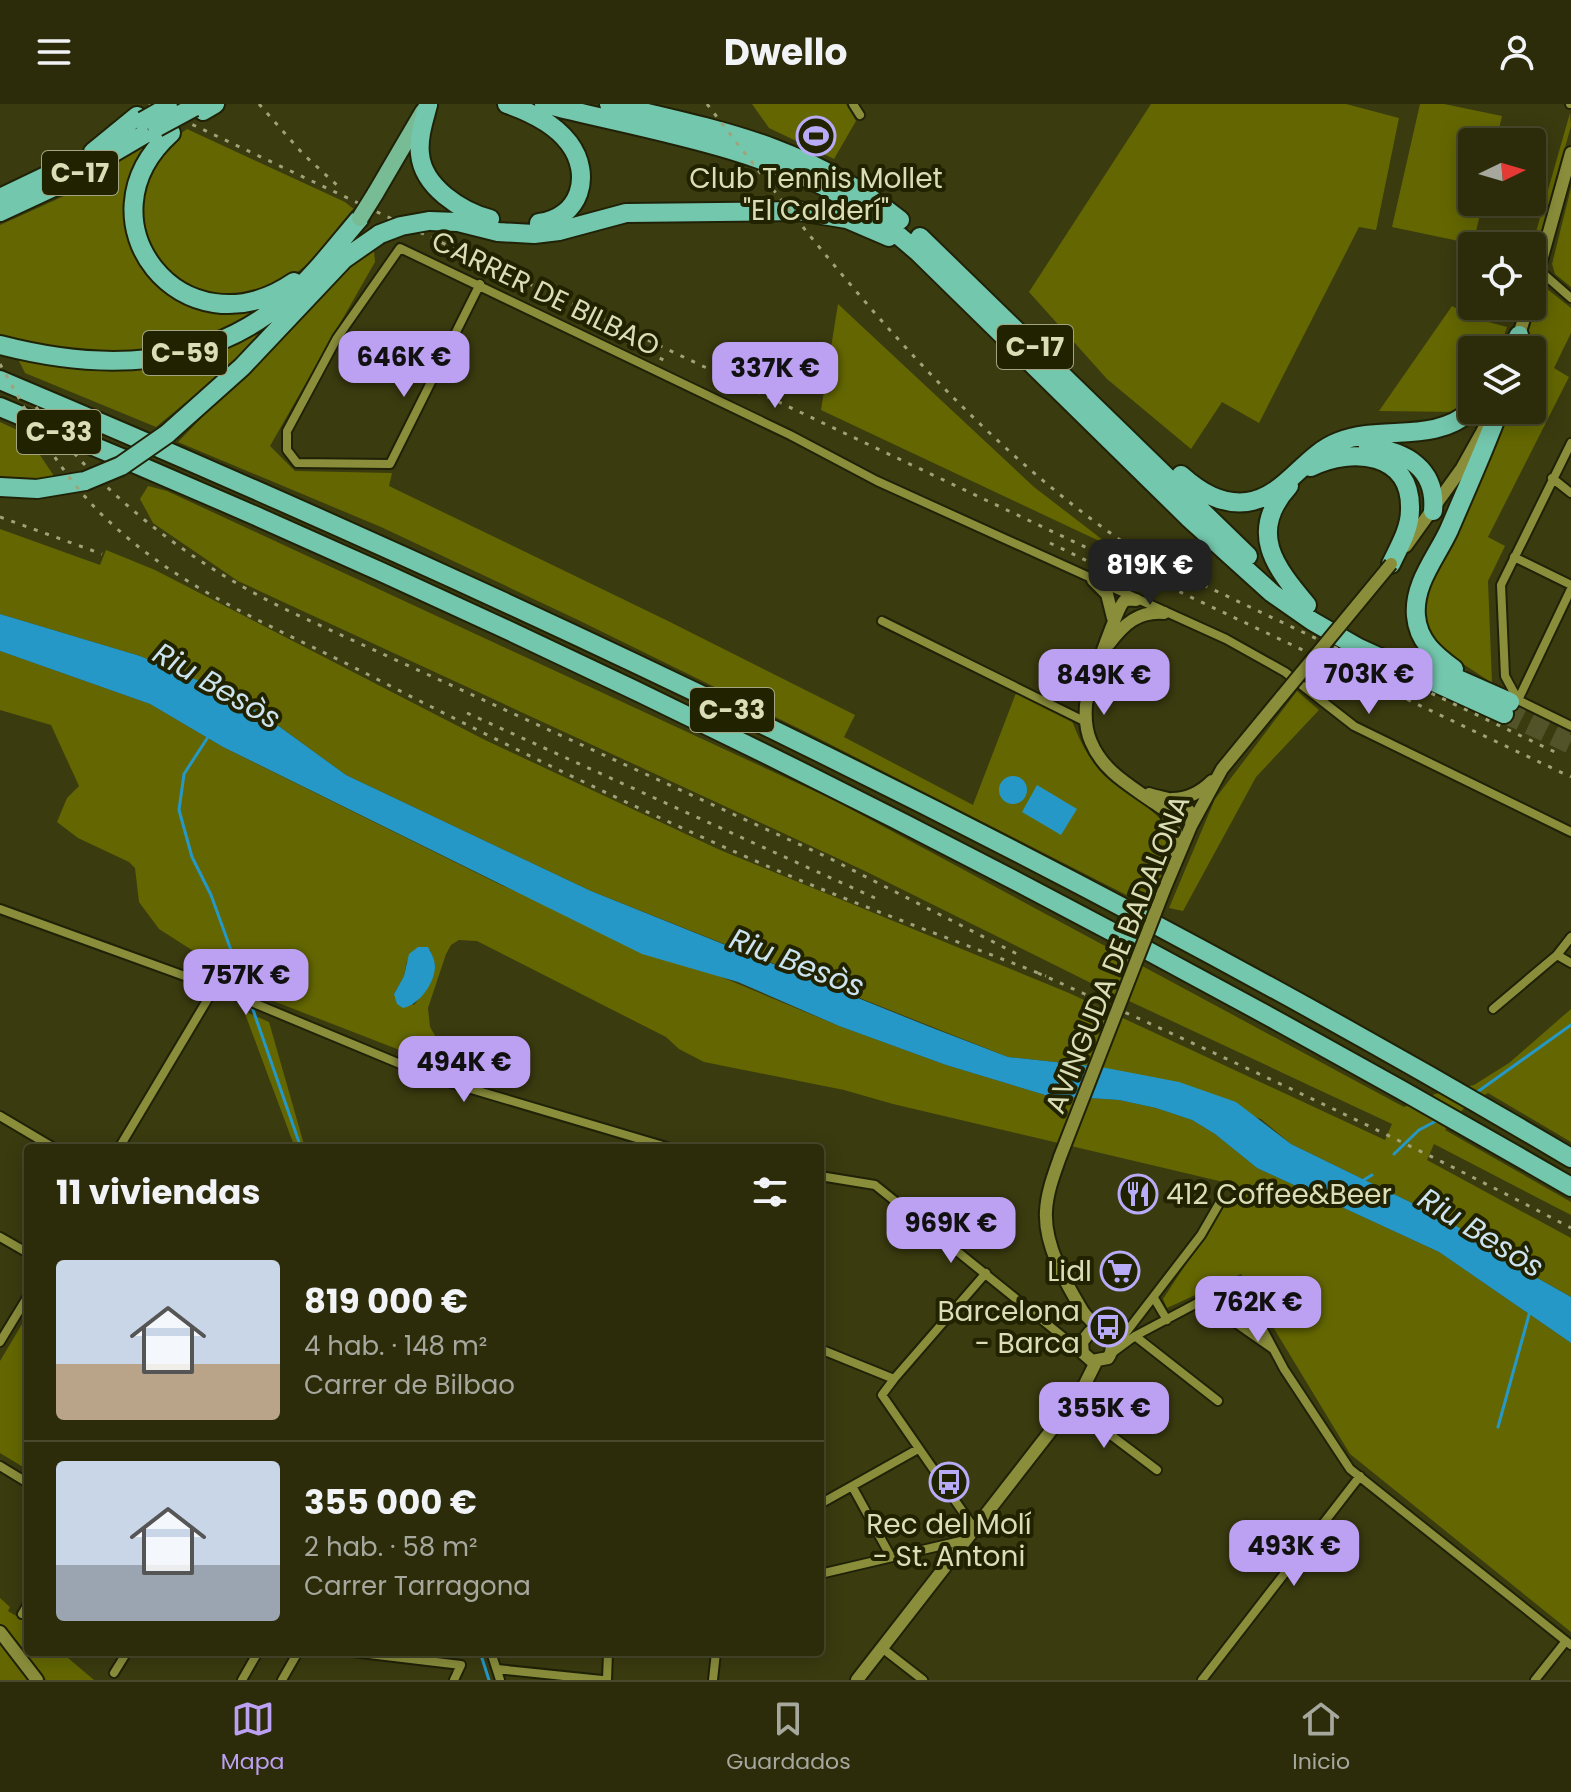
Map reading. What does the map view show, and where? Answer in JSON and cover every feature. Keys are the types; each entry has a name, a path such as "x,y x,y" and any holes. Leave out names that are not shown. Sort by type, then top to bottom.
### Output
{"highway":[{"path":"152,124 156,104"},
{"name":"C-17","path":"0,212 58,185 152,124 174,104"},
{"path":"428,104 420,146 421,162 427,176 445,196 474,214 495,221 527,224 553,220 566,213 578,198 582,184 579,164 569,143 553,127 507,104"},
{"name":"C-59","path":"0,487 37,489 85,481 121,466 167,434 242,367 322,280 428,104"},
{"name":"C-17","path":"544,104 692,140 789,170 843,196 919,253 1251,576 1299,613 1359,648 1511,705"},
{"name":"C-17","path":"609,104 734,133 802,158 863,192 917,235 1004,316 1245,553 1307,605 1373,642 1511,705"},
{"path":"660,104 734,133"},
{"name":"C-59","path":"204,107 152,124 155,150 142,172 135,193 134,218 145,256 163,278 196,299 215,304 240,304 257,300 295,281 336,246"},
{"name":"C-17","path":"0,198 152,124"},
{"path":"322,280 354,250 380,234 429,221 458,222 498,232 534,234 559,231 626,213 815,212 860,223 919,253"},
{"name":"C-59","path":"0,345 45,355 132,362 182,354 222,340 260,320 298,290 360,218"},
{"path":"1004,316 1091,391 1194,487 1228,502 1255,500 1274,490 1315,454 1339,441 1361,436 1432,431 1458,420"},
{"name":"C-33","path":"0,380 344,528 720,704 1081,886 1443,1084 1571,1158"},
{"name":"C-33","path":"0,407 400,581 706,724 1100,925 1429,1105 1571,1187"},
{"path":"1486,691 1429,649 1419,630 1415,607 1421,584 1446,535 1493,424"},
{"path":"1301,468 1346,448 1366,447 1394,452 1426,475 1433,489 1433,511"},
{"path":"1307,605 1275,564 1267,532 1278,500 1293,481 1313,466 1341,456 1369,456 1386,463 1398,474 1408,492 1411,509 1406,531 1391,564"}],"street":[{"path":"853,104 860,115"},
{"path":"1546,244 1571,153"},
{"name":"CARRER DE BILBAO","path":"480,284 390,464 297,463 287,450 287,431 337,338 400,248 480,284 790,435 877,481 1226,639 1285,672 1354,726 1571,832"},
{"path":"1546,276 1571,298"},
{"name":"AVINGUDA DE BADALONA","path":"1112,1341 1083,1312 1054,1253 1047,1230 1047,1203 1060,1157 1176,860 1194,817 1222,769 1433,511 1462,468 1485,424"},
{"path":"1511,705 1505,676 1501,585 1571,443"},
{"path":"1552,478 1571,493"},
{"path":"1511,705 1571,587 1514,557"},
{"path":"1093,580 1107,594 1113,609 1113,621"},
{"path":"1105,650 1127,623 1132,610 1131,598 1121,603 1113,621 1088,694 1086,722 1095,751 1124,782 1167,805 1178,817 1194,817"},
{"path":"1127,623 1143,614 1164,613"},
{"path":"882,621 1086,722"},
{"path":"1511,705 1570,725"},
{"path":"1167,805 1202,791 1222,769"},
{"path":"1167,805 1176,833 1176,860"},
{"path":"0,909 231,993 434,1078 657,1144"},
{"path":"1493,1009 1557,955 1571,937"},
{"path":"1557,955 1571,963"},
{"path":"121,1144 215,987"},
{"path":"0,1116 47,1144"},
{"path":"824,1177 875,1185 1067,1340 1084,1341 1098,1330 1112,1341"},
{"path":"1084,1341 1086,1358 1103,1361 1112,1341 1154,1298 1201,1235 1220,1202"},
{"path":"0,1237 24,1251"},
{"path":"974,1528 882,1395 986,1273"},
{"path":"1112,1341 1135,1336 1218,1292 1234,1292 1245,1300 1342,1459 1568,1643 1535,1680"},
{"path":"1154,1298 1167,1320"},
{"path":"0,1342 24,1303"},
{"path":"1200,1303 1210,1305 1273,1349"},
{"name":"AVINGUDA DE BADALONA","path":"1083,1312 1084,1341"},
{"path":"1240,1328 1253,1328 1258,1322"},
{"path":"1112,1341 1135,1336"},
{"path":"1135,1336 1218,1401"},
{"path":"824,1351 894,1379"},
{"path":"857,1680 1071,1405 1088,1381 1096,1362"},
{"path":"1071,1405 1157,1470"},
{"path":"824,1502 918,1449"},
{"path":"0,1466 24,1481"},
{"path":"1202,1680 1360,1476"},
{"path":"852,1486 891,1557"},
{"path":"824,1573 965,1540"},
{"path":"0,1632 37,1680"},
{"path":"882,1648 923,1680"},
{"path":"114,1673 125,1656"},
{"path":"242,1680 256,1656"},
{"path":"282,1680 296,1656"},
{"path":"386,1656 461,1665 454,1680"},
{"path":"492,1656 500,1680"},
{"path":"497,1669 604,1680 607,1656"},
{"path":"713,1680 716,1656"}],"shaded area":[{"name":"Club Tennis Mollet \"El Calderí\"","path":"752,104 846,104 856,121 834,159 769,128"},
{"path":"1151,104 1346,104 1399,118 1376,230 1359,227 1259,423 1222,402 1191,449 1107,379 1029,292"},
{"path":"1420,104 1444,104 1502,116 1499,128 1458,128 1458,216 1480,216 1476,232 1458,232 1458,241 1392,227"},
{"path":"1570,113 1571,126 1546,215 1546,197"},
{"path":"187,129 345,202 355,210 313,259 274,287 253,294 204,294 178,281 159,263 147,241 142,218 144,194 152,170 166,148"},
{"path":"149,142 136,166 129,191 127,216 130,240 139,262 153,281 173,297 220,312 246,312 277,299 238,325 198,342 134,353 62,350 0,338 0,225 73,192"},
{"path":"1571,188 1571,287 1555,274 1552,264"},
{"path":"1541,216 1546,216 1541,232 1536,232"},
{"path":"374,251 375,262 270,446 295,471 392,473 389,486 855,715 844,737 973,805 1016,693 1072,721 1099,770 1155,814 1170,835 1170,854 1148,906 576,619 381,527 178,442 361,253"},
{"path":"1546,288 1571,308 1571,333 1554,368 1569,377 1546,422 1546,336 1527,336 1532,320 1546,320"},
{"path":"838,304 1034,487 1112,547 821,410"},
{"path":"1452,306 1458,309 1458,320 1481,320 1507,327 1504,336 1458,336 1457,412 1379,411"},
{"path":"286,308 232,364 156,427 25,373 17,357 112,369 183,362 237,338"},
{"path":"0,422 26,434 58,482 0,478"},
{"path":"1498,424 1545,424 1488,537 1505,546 1488,581 1492,683 1442,650 1427,629 1424,605 1432,575"},
{"path":"148,486 167,491 834,800 1404,1107 1435,1094 1474,1085 1509,1063 1571,1009 1571,1142 1488,1093 1465,1107 1445,1130 1571,1202 1571,1215 1434,1144 1427,1160 1571,1238 1571,1297 1518,1267 1449,1221 1291,1144 1261,1119 1101,1067 1008,1057 591,891 346,775 262,714 226,693 140,656 0,614 0,529 100,565 106,550 155,570 485,740 720,850 1069,993 1385,1140 1392,1124 1097,986 865,871 238,581 153,523 140,499"},
{"path":"0,651 150,704 223,747 501,885 839,1026 946,1065 1045,1095 1119,1100 1192,1120 1215,1134 1257,1168 1439,1252 1571,1343 1571,1632 1350,1454 1241,1274 1167,1308 1163,1299 1235,1189 1219,1181 844,1090 704,1062 679,1049 666,1037 477,941 459,940 451,945 446,954 428,1008 430,1027 440,1044 509,1088 415,1056 232,985 216,975 198,954 159,929 139,902 135,868 129,862 78,838 57,822 67,798 79,786 51,725 0,710","holes":["430,950 435,964 430,984 414,1005 394,994 404,976 407,961"]},
{"path":"1297,691 1319,710 1256,777 1183,911 1169,908 1215,799"},
{"path":"244,1011 269,1022 304,1144 294,1144"},
{"path":"24,1321 24,1468 0,1453 0,1361"},
{"path":"0,1598 10,1607 8,1611 24,1621 24,1653 0,1624"},
{"path":"0,1640 30,1680 0,1680"},
{"path":"26,1656 66,1656 94,1680 46,1680"}],"water":[{"path":"0,614 140,656 197,680 262,714 346,775 591,891 930,1027 1008,1057 1101,1067 1179,1082 1236,1102 1291,1144 1449,1221 1518,1267 1571,1297 1571,1343 1439,1252 1257,1168 1215,1134 1192,1120 1119,1100 1045,1095 946,1065 839,1026 738,982 642,954 223,747 150,704 0,651"},
{"path":"1013,776 1023,780 1027,790 1023,800 1013,804 1003,800 999,790 1003,780"},
{"path":"1037,785 1077,809 1061,835 1022,812"},
{"path":"418,947 428,947 434,961 434,973 420,998 403,1008 397,1004 394,994 404,976 409,954"}],"waterway":[{"path":"208,737 184,774 179,810 192,857 211,895 248,997"},
{"path":"251,1004 300,1144"},
{"path":"1473,1095 1571,1025"},
{"path":"1394,1154 1419,1130 1438,1120"},
{"path":"1362,1181 1372,1175"},
{"path":"1498,1427 1530,1311"},
{"path":"481,1656 489,1680"}],"tunnel":[{"path":"1510,702 1571,731"},
{"path":"1504,714 1571,745"}],"railway":[{"path":"149,104 1571,777"},
{"path":"259,104 303,154 339,187"},
{"path":"707,104 870,308 990,433 1055,491 1124,543 1199,590"},
{"path":"573,317 670,363"},
{"path":"0,364 50,450 96,509 142,549 202,590 475,729 696,835 868,908 1046,976"},
{"path":"36,407 90,471 120,499 185,550 255,594 827,857 1019,955"},
{"path":"0,517 102,554"},
{"path":"1050,543 1104,569"},
{"path":"1193,580 1557,753"},
{"path":"467,713 875,898"},
{"path":"1038,973 1307,1096 1571,1228"}],"place":[{"name":"Club Tennis Mollet \"El Calderí\"","path":"816,136"},
{"name":"412 Coffee&Beer","path":"1138,1194"},
{"name":"Lidl","path":"1120,1271"},
{"name":"Barcelona - Barca","path":"1108,1327"},
{"name":"Rec del Molí - St. Antoni","path":"949,1482"}],"water label":[{"name":"Riu Besòs","path":"217,686"},
{"name":"Riu Besòs","path":"797,963"},
{"name":"Riu Besòs","path":"1481,1233"}]}
